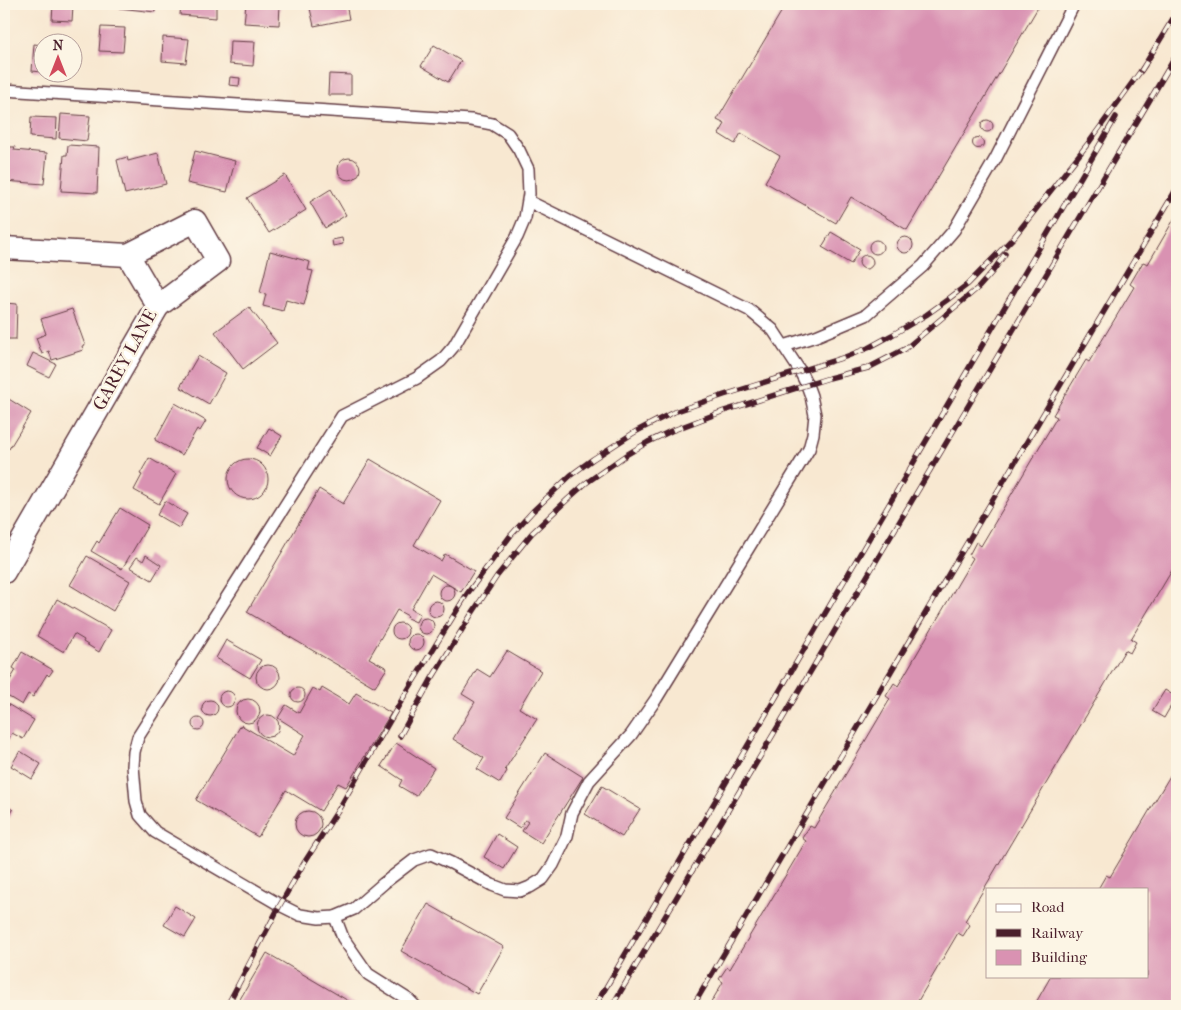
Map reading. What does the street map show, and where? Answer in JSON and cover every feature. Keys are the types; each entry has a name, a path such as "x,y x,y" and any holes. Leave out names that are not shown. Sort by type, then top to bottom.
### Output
{"street":[{"path":"4,248 128,255 195,221 218,261 158,306"},
{"name":"GAREY LANE","path":"4,572 158,306 128,255"}],"lane":[{"path":"784,346 816,336 866,315 923,266 954,230 996,158 1074,4"},
{"path":"4,90 471,120 492,124 508,134 519,150 528,170 530,194 528,202 525,218 517,237 454,346 441,361 417,378 342,416 138,737 133,766 136,801 140,815 155,832 300,915 319,918 335,917 354,910 384,883 414,860 432,854 505,890 520,891 543,879 567,836 572,813 589,781 631,736 656,700 809,449 814,434 815,416 811,396 800,371 773,330 749,310 528,202"},
{"path":"335,917 343,938 368,974 409,1000 415,1006"}],"building":[{"path":"53,4 88,4 88,6 73,5 72,21 52,20"},
{"path":"120,4 155,4 155,12 119,8"},
{"path":"181,4 216,4 216,18 180,15"},
{"path":"246,4 280,4 279,25 244,23"},
{"path":"309,4 346,4 349,19 314,26"},
{"path":"786,4 1040,4 907,230 851,197 836,223 765,182 780,156 741,133 735,144 719,134 725,124 717,120"},
{"path":"101,27 125,28 123,52 99,51"},
{"path":"163,37 189,39 186,63 162,61"},
{"path":"230,41 255,42 253,66 229,64"},
{"path":"434,45 461,61 448,82 421,66"},
{"path":"329,74 351,75 351,95 328,95"},
{"path":"230,77 240,78 239,86 229,85"},
{"path":"61,114 90,116 87,141 59,138"},
{"path":"31,117 57,118 56,139 30,137"},
{"path":"985,120 989,120 993,126 989,132 985,132 981,128 981,124"},
{"path":"976,138 980,138 983,143 982,147 976,148 973,145 973,141"},
{"path":"68,145 99,147 97,193 61,191 64,155 67,155"},
{"path":"6,147 15,147 14,150 47,153 44,184 4,181"},
{"path":"195,151 235,161 227,192 187,183"},
{"path":"158,153 166,184 125,194 117,160 127,157 128,161"},
{"path":"345,158 353,158 360,165 360,173 353,180 345,180 338,173 338,165"},
{"path":"285,175 306,210 269,233 247,198"},
{"path":"331,189 346,215 325,228 310,202"},
{"path":"1177,214 1177,562 1131,639 1136,642 1130,653 1125,650 965,921 970,925 963,936 958,933 915,1006 709,1006 723,982 719,979 727,967 730,969 806,841 802,838 810,826 814,828 890,699 886,696 894,683 898,686 973,558 969,555 976,542 981,546 1057,417 1053,415 1086,360 1089,362 1134,287 1130,284 1143,262 1148,264"},
{"path":"831,232 860,249 851,264 822,247"},
{"path":"905,237 913,245 905,253 897,245"},
{"path":"342,238 343,244 333,246 332,240"},
{"path":"876,240 881,242 883,247 881,252 876,254 871,252 869,247 871,242"},
{"path":"270,251 310,262 308,270 313,271 304,305 286,300 283,311 263,306 266,294 260,293"},
{"path":"863,255 869,255 873,262 869,269 863,269 859,265 859,259"},
{"path":"4,303 17,304 16,339 6,339 5,345 4,345"},
{"path":"249,307 277,343 243,369 215,332"},
{"path":"72,309 85,345 82,346 83,350 52,360 49,351 42,354 36,338 46,334 41,319"},
{"path":"33,353 56,364 49,377 27,366"},
{"path":"198,356 226,373 209,404 180,387"},
{"path":"4,396 31,413 9,449 4,446"},
{"path":"175,403 206,421 200,431 197,429 182,455 155,440"},
{"path":"269,428 282,436 270,456 257,448"},
{"path":"149,458 176,474 159,504 134,490"},
{"path":"252,459 259,462 265,468 268,479 267,487 259,496 252,499 244,499 237,496 229,487 228,475 231,468 240,460"},
{"path":"370,459 440,500 414,545 441,561 445,554 474,571 461,592 431,574 411,609 420,614 416,622 397,610 369,658 387,668 375,687 247,612 319,489 343,504"},
{"path":"165,501 187,514 179,528 157,515"},
{"path":"120,508 148,525 122,569 91,551 97,541 99,543"},
{"path":"146,555 161,565 152,580 130,567 137,557 143,561"},
{"path":"87,556 130,581 113,611 70,585"},
{"path":"447,585 453,587 455,593 453,599 447,601 441,599 439,593 441,587"},
{"path":"57,599 111,630 99,652 74,634 64,652 37,636"},
{"path":"436,601 444,609 436,617 428,609"},
{"path":"426,618 432,620 434,626 432,632 426,634 420,632 418,626 420,620"},
{"path":"400,623 408,631 400,639 392,631"},
{"path":"416,634 422,636 424,642 422,648 416,650 410,648 408,642 410,636"},
{"path":"226,640 261,660 250,678 216,658"},
{"path":"507,651 541,671 519,708 537,719 505,769 507,771 500,783 477,769 484,758 453,739 475,702 462,694 477,669 490,677"},
{"path":"22,652 53,670 49,676 47,674 33,697 28,694 22,705 4,694 4,690 16,670 13,668"},
{"path":"268,665 276,669 280,677 276,685 268,689 260,685 256,677 260,669"},
{"path":"295,688 301,688 305,695 301,702 295,702 291,698 291,692"},
{"path":"313,688 320,692 322,688 349,704 356,693 391,713 346,787 338,783 321,811 286,790 258,837 196,800 241,725 293,756 305,735 278,718 286,705 299,713"},
{"path":"1165,690 1176,697 1164,718 1152,711"},
{"path":"224,691 230,691 235,696 233,705 224,707 219,702 219,696"},
{"path":"248,699 256,703 260,711 256,719 248,723 240,719 236,711 240,703"},
{"path":"210,700 218,708 210,716 202,708"},
{"path":"4,702 34,720 23,739 12,733 4,747"},
{"path":"268,715 276,718 279,726 276,734 268,737 260,734 257,726 260,718"},
{"path":"196,718 200,718 204,724 200,730 196,730 192,726 192,722"},
{"path":"396,743 434,768 416,796 399,786 402,780 381,766"},
{"path":"20,751 41,764 32,779 11,766"},
{"path":"545,753 583,777 541,843 522,831 528,822 525,820 520,828 504,818"},
{"path":"1177,764 1177,1006 1034,1006 1050,978 1148,978 1148,888 1099,888 1106,875 1110,877"},
{"path":"602,786 640,809 622,837 585,814"},
{"path":"4,804 13,810 4,825"},
{"path":"308,811 317,815 321,824 317,833 308,837 299,833 295,824 299,815"},
{"path":"497,834 517,847 504,869 484,857"},
{"path":"428,904 504,947 477,994 401,951"},
{"path":"175,906 196,919 185,937 164,925"},
{"path":"267,953 357,1006 236,1006"}],"railway":[{"path":"1141,71 1177,12"},
{"path":"612,1006 1177,54"},
{"path":"227,1006 304,863 340,807 403,698 467,594 511,535 533,511 571,475 635,432 656,421 674,412 868,348 926,315 947,300 968,284 1014,237 1090,141 1145,65"},
{"path":"595,1006 1116,117"},
{"path":"693,1006 1177,188"},
{"path":"400,736 431,680 497,576 532,533 586,483 626,455 671,431 724,411 829,378 868,368 905,349 979,287 1005,254"}]}
